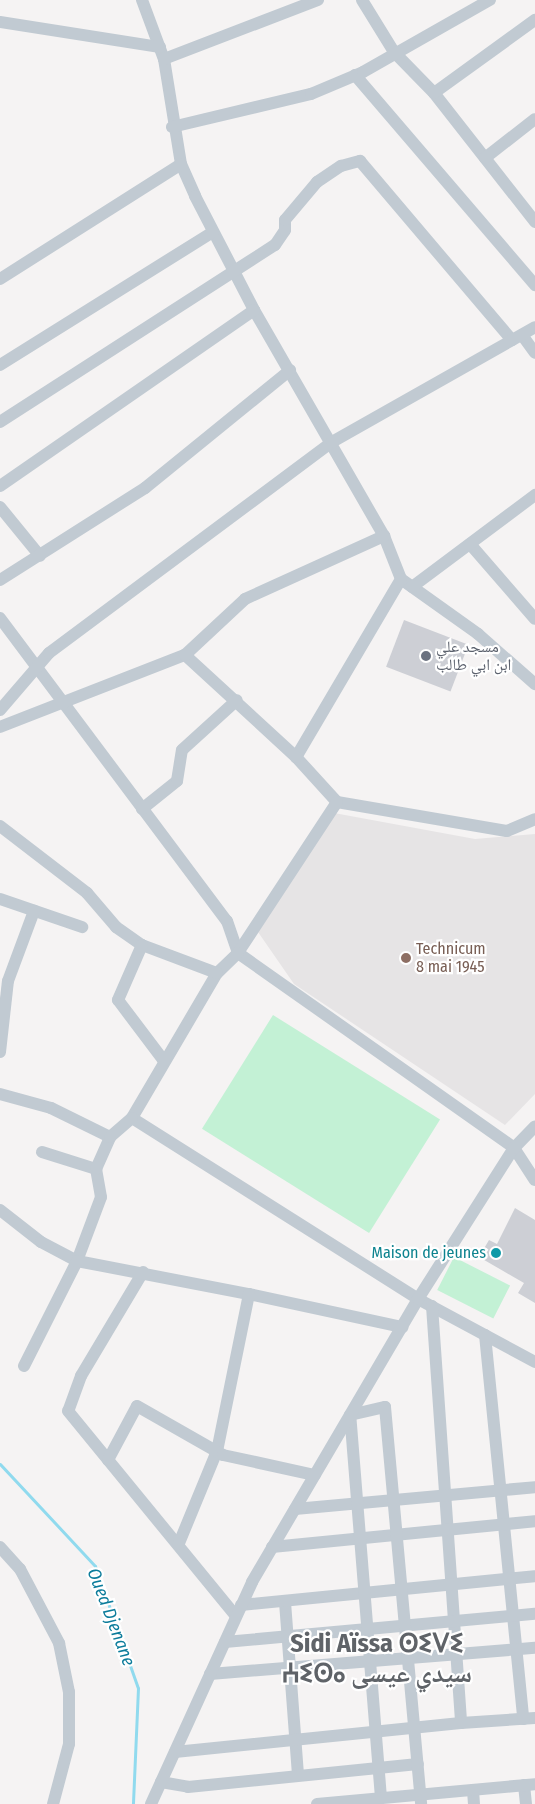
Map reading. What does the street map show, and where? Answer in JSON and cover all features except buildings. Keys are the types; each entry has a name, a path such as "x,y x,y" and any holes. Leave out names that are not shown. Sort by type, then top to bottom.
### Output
{"street":[{"path":"142,0 162,53 172,127 181,164 213,232 254,310 332,442 384,536 401,579 478,634 535,684"},
{"path":"0,22 162,53 318,0"},
{"path":"362,0 394,52 434,93 484,158 534,218"},
{"path":"172,127 312,94 356,75 394,52 490,0"},
{"path":"434,93 535,20"},
{"path":"356,75 535,285"},
{"path":"484,158 535,119"},
{"path":"0,422 274,245 294,206 326,174 360,161 517,338 535,353"},
{"path":"0,279 181,164"},
{"path":"0,365 213,232"},
{"path":"0,486 254,310"},
{"path":"0,710 37,666 332,442 535,326"},
{"path":"0,580 145,488 290,370"},
{"path":"412,587 533,500"},
{"path":"0,507 40,556"},
{"path":"0,727 61,700 184,655 245,599 384,536"},
{"path":"470,544 535,619"},
{"path":"296,757 401,579"},
{"path":"0,618 227,921 238,953 514,1148 535,1180"},
{"path":"184,655 237,700 296,757 337,802 507,831 535,819"},
{"path":"142,809 177,781 182,750 237,700"},
{"path":"24,1366 77,1261 101,1197 96,1169 110,1137 132,1118 217,973 238,953 337,802"},
{"path":"0,826 87,893 116,927 142,945 217,973"},
{"path":"0,899 82,927"},
{"path":"1,1047 8,982 34,911"},
{"path":"142,945 118,1000 164,1061"},
{"path":"0,1094 51,1108 110,1137"},
{"path":"132,1118 418,1299 535,1362"},
{"path":"151,1804 239,1611 272,1548 418,1299 514,1148 535,1126"},
{"path":"42,1152 96,1169"},
{"path":"0,1210 41,1242 77,1261 143,1272 402,1327"},
{"path":"143,1272 81,1376 68,1411 239,1611"},
{"path":"179,1543 217,1451 249,1294"},
{"path":"432,1306 452,1586 459,1653 461,1723"},
{"path":"175,1752 461,1723 529,1718 516,1650 485,1335"},
{"path":"108,1460 137,1406 217,1451 315,1475"},
{"path":"350,1415 385,1407 396,1501 420,1800"},
{"path":"350,1415 377,1768 373,1800"},
{"path":"295,1509 535,1487"},
{"path":"272,1548 535,1522"},
{"path":"0,1547 20,1569 59,1643 69,1692 68,1744 53,1804"},
{"path":"239,1611 285,1602 535,1576"},
{"path":"285,1602 293,1668 298,1775"},
{"path":"225,1642 535,1614"},
{"path":"210,1674 535,1648"},
{"path":"162,1782 188,1787 418,1764"},
{"path":"317,1804 373,1800 420,1800 472,1790 529,1785 526,1804"},
{"path":"472,1790 474,1804"}],"shaded area":[{"name":"Technicum 8 mai 1945","path":"334,813 475,839 535,834 535,1094 505,1125 294,984 258,932"}],"green space":[{"path":"273,1015 440,1119 369,1233 202,1129"},
{"path":"454,1257 510,1286 493,1319 437,1290"}],"waterway":[{"name":"Oued Djenane","path":"0,1464 95,1566 138,1688 133,1804"}],"place":[{"name":"مسجد علي ابن ابي طالب","path":"426,656"},
{"name":"Technicum 8 mai 1945","path":"406,958"},
{"name":"Maison de jeunes","path":"496,1253"}],"district":[{"name":"Sidi Aïssa ⵙⵉⴸⵉ ⵄⵉⵙⴰ سيدي عيسى","path":"377,1659"}]}
